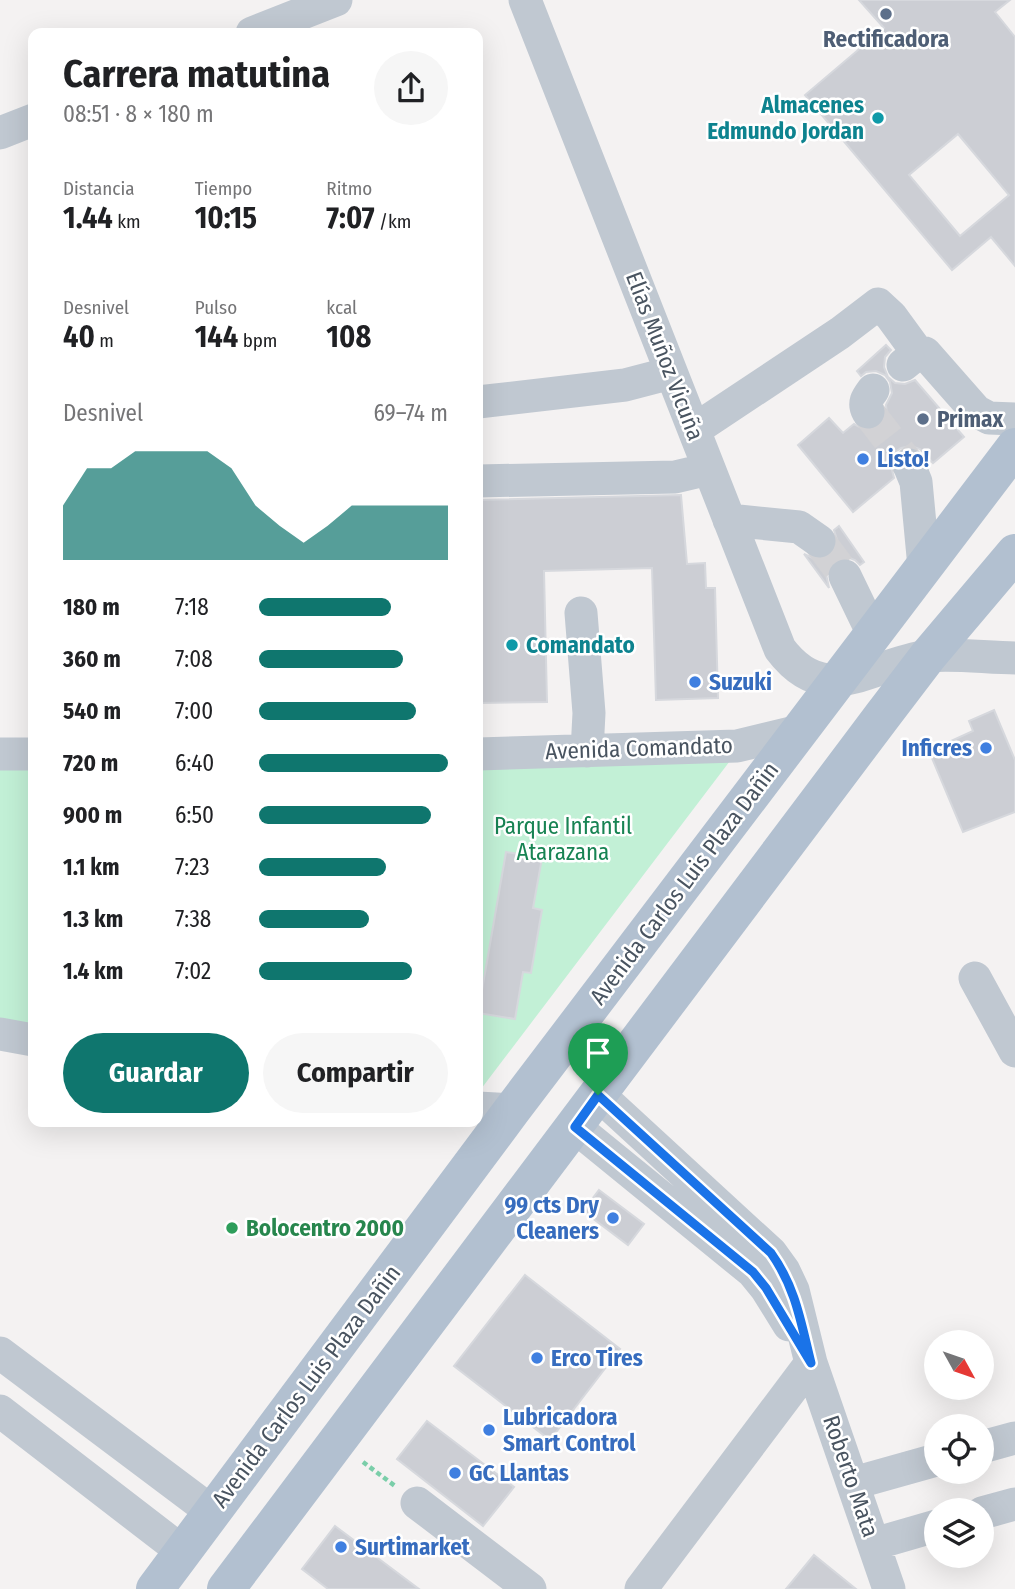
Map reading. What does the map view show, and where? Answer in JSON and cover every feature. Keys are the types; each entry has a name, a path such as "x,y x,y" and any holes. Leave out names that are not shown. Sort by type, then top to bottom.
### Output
{"main road":[{"name":"Avenida Carlos Luis Plaza Dañin","path":"483,1126 799,731 1015,447"},
{"path":"226,1589 928,656 1015,553"},
{"name":"Avenida Carlos Luis Plaza Dañin","path":"155,1589 482,1127"}],"street":[{"path":"265,28 336,0"},
{"name":"Elías Muñoz Vicuña","path":"526,0 779,649 792,665 809,677 836,682"},
{"path":"0,133 28,122"},
{"path":"694,430 878,304 891,316 911,359 925,353 976,411 989,418 1015,419"},
{"path":"483,401 625,385 671,373"},
{"path":"909,466 916,482 923,567"},
{"path":"483,481 675,477 709,470"},
{"path":"729,520 799,527 819,541"},
{"path":"845,576 873,634"},
{"path":"581,613 589,713 587,751"},
{"path":"836,682 928,656 1015,658"},
{"name":"Avenida Comandato","path":"483,754 737,746 799,731"},
{"path":"0,754 28,754"},
{"path":"975,978 1015,1051"},
{"path":"0,1034 28,1039"},
{"name":"Roberto Mata","path":"598,1095 771,1253 784,1272 793,1290 811,1363 889,1589"},
{"name":"Roberto Mata","path":"575,1127 753,1272 766,1288 811,1363"},
{"path":"0,1353 212,1512"},
{"path":"641,1589 811,1363"},
{"path":"0,1411 183,1552"},
{"path":"994,1444 1015,1438"},
{"path":"854,1483 924,1463"},
{"path":"417,1503 530,1589"},
{"path":"994,1510 1015,1504"},
{"path":"874,1544 924,1529"}],"path":[{"path":"337,1442 417,1503"}],"green space":[{"name":"Parque Infantil Atarazana","path":"739,749 483,1086 483,756"},
{"path":"0,756 28,756 28,1037 0,1034"}],"building":[{"path":"859,0 1010,0 995,12 1015,37 1015,266 991,237 952,270 805,95 884,28","holes":["958,134 1009,195 960,236 909,175"]},
{"name":"Listo!","path":"886,345 891,350 885,357 884,367 888,377 895,383 905,384 915,380 964,437 933,463 920,449 911,446 901,448 894,453 890,462 894,478 853,512 798,445 829,418 843,433 854,424 867,431 877,429 883,424 887,414 886,405 892,393 890,382 885,375 876,371 866,372 861,376 857,371"},
{"name":"Comandato","path":"681,495 687,564 705,563 706,588 715,588 718,698 656,700 652,568 544,571 547,702 483,703 483,500"},
{"path":"839,526 864,562 860,565 847,557 836,559 826,574 829,588 804,554 817,560 828,558 834,553 838,543 834,530"},
{"path":"994,710 1015,760 1015,812 963,832 929,751 973,731 969,721"},
{"path":"506,852 542,858 533,908 542,910 531,973 523,972 515,1019 483,1014 483,984"},
{"name":"99 cts Dry Cleaners","path":"599,1190 644,1224 628,1245 583,1211"},
{"name":"Erco Tires","path":"525,1275 620,1349 550,1440 454,1366"},
{"name":"GC Llantas","path":"427,1421 514,1487 483,1526 397,1459"},
{"name":"Surtimarket","path":"335,1526 419,1589 328,1589 302,1569"},
{"path":"814,1555 856,1589 786,1589"}],"tunnel":[{"path":"868,412 909,465"},
{"path":"819,541 845,576"}],"place":[{"name":"Rectificadora","path":"886,14"},
{"name":"Almacenes Edmundo Jordan","path":"878,118"},
{"name":"Primax","path":"923,419"},
{"name":"Listo!","path":"863,459"},
{"name":"Comandato","path":"512,645"},
{"name":"Suzuki","path":"695,682"},
{"name":"Inficres","path":"986,748"},
{"name":"99 cts Dry Cleaners","path":"613,1218"},
{"name":"Bolocentro 2000","path":"232,1228"},
{"name":"Erco Tires","path":"537,1358"},
{"name":"Lubricadora Smart Control","path":"489,1430"},
{"name":"GC Llantas","path":"455,1473"},
{"name":"Surtimarket","path":"341,1547"}],"route":[{"path":"598,1095 771,1253 793,1290 811,1363 766,1288 753,1272 575,1127 598,1095"}]}
